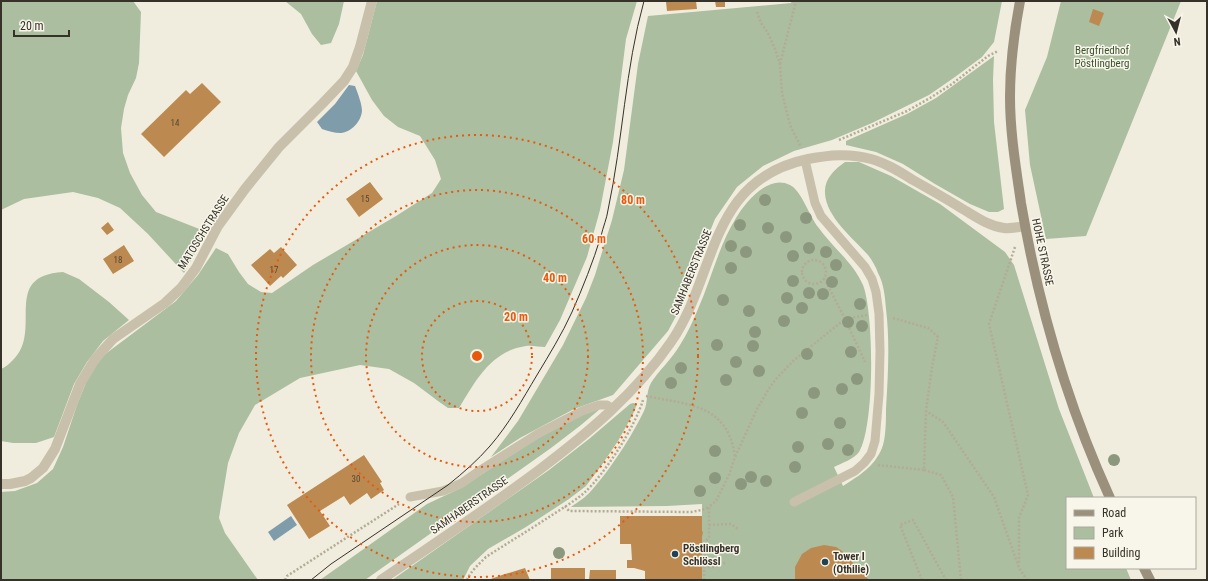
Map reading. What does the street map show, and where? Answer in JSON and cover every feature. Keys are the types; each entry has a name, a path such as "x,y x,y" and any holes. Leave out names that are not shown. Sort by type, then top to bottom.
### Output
{"main road":[{"name":"HOHE STRASSE","path":"1020,1 1012,51 1010,104 1014,150 1025,226 1043,307 1061,366 1092,455 1110,497"},
{"path":"1144,569 1150,580"}],"street":[{"name":"MATOSCHSTRASSE","path":"1,484 25,481 43,468 55,450 80,384 94,359 113,339 165,303 181,288 196,268 218,226 245,189 279,147 344,81 353,67 372,1"},
{"name":"SAMHABERSTRASSE","path":"381,580 500,499 584,435 634,388 655,364 684,323 715,241 740,197 757,181 772,171 805,160 834,154 852,155 873,160 906,176 987,224 1005,229 1025,226"}],"lane":[{"path":"794,502 855,471 864,463 871,454 875,441 879,394 879,314 876,292 872,279 865,267 821,216 815,203 805,160"},
{"path":"410,497 443,491 462,483 479,470 540,433 582,411 599,405 607,405 613,409"}],"path":[{"path":"780,64 796,1"},
{"path":"757,12 761,23 768,33 780,64 782,93 790,125 800,144 805,160"},
{"path":"837,142 912,108 952,84 988,56 998,51"},
{"path":"1015,244 989,324 1028,495 1019,518 1019,568"},
{"path":"824,278 815,284 808,282 802,273 804,266 809,261 817,261 820,262 825,269 824,278 867,367"},
{"path":"565,506 569,511 573,512 691,512 709,507 716,501 729,475 735,457 757,409 777,378 793,361 845,319 879,314 928,328 938,337 926,411 924,470"},
{"path":"467,580 477,565 486,557 584,493 606,467 620,446 635,420 644,396 700,407 713,415 728,433 734,446 735,457"},
{"path":"926,411 943,422 994,497 1019,568 1027,580"},
{"path":"864,463 924,470 940,475 953,497 961,580"},
{"path":"285,580 287,576 410,497"},
{"path":"704,580 705,542 709,537 709,507"},
{"path":"922,580 900,525 913,520 946,580"},
{"path":"709,524 730,524 738,529"},
{"path":"704,567 715,567 727,562"}],"green space":[{"path":"1,1 133,1 141,12 139,63 136,78 128,95 124,109 121,128 123,153 130,173 142,195 156,212 207,232 184,273 148,234 120,208 98,198 73,192 24,199 1,210"},
{"path":"285,1 344,1 339,24 331,43 321,45 312,34 301,14"},
{"path":"377,1 637,1 626,39 613,142 600,210 587,257 560,320 545,347 526,346 514,349 494,360 478,377 459,408 448,408 414,383 389,369 360,365 300,378 255,405 239,433 228,463 219,518 225,533 258,580 1,580 1,492 15,491 37,483 53,469 63,447 89,375 104,355 176,301 198,275 216,248 228,254 248,284 261,292 272,293 313,265 432,193 441,179 435,160 420,136 398,127 384,116 372,100 356,71 363,55"},
{"path":"792,1 1002,1 994,42 982,57 955,77 929,95 872,123 832,140 794,151 763,166 737,187 715,219 684,301 668,331 613,395 574,409 520,438 491,457 518,421 563,345 586,298 595,275 612,220 624,170 638,64 648,16 791,3"},
{"name":"Bergfriedhof Pöstlingberg","path":"1061,1 1181,1 1086,236 1046,239 1030,165 1025,110 1047,57"},
{"path":"994,56 994,122 1004,209 998,212 989,212 970,204 903,164 876,152 846,145 846,141 907,114 936,98"},
{"path":"845,162 859,162 891,176 940,204 1005,252 1014,265 1059,409 1094,497 1066,497 1066,569 1126,569 1131,580 702,580 702,504 571,507 587,495 598,483 613,463 639,421 645,408 648,390 651,383 683,341 703,298 730,228 740,211 759,191 774,183 790,185 798,192 815,223 854,269 863,285 867,299 871,343 868,419 864,439 859,452 851,459 834,467 843,486 861,474 879,455 886,429 888,371 887,321 884,291 882,282 872,261 841,227 835,219 827,202 825,193 826,183 834,171"},
{"path":"63,272 79,279 109,302 129,320 103,341 87,362 74,384 54,437 36,443 13,443 1,441 1,369 13,360 21,348 25,335 28,294 33,283 44,276"},
{"path":"633,403 637,404 618,441 586,486 526,527 488,549 470,566 463,580 392,580 549,470"},
{"path":"600,409 551,448 365,580 320,580 427,504 461,488 531,442 583,414"}],"water":[{"path":"349,85 355,86 360,99 362,111 358,123 348,131 341,133 322,129 317,122 335,104"},
{"path":"291,516 297,525 274,541 268,532"}],"building":[{"path":"696,1 697,9 667,11 666,2"},
{"path":"715,1 725,1 725,7 716,7"},
{"path":"1093,9 1104,13 1099,26 1089,22"},
{"path":"202,83 221,102 164,157 141,134 186,90 190,94"},
{"path":"370,182 383,199 359,217 346,199"},
{"path":"108,222 114,230 107,235 101,228"},
{"path":"124,245 134,261 113,274 103,259"},
{"path":"281,247 297,265 283,278 281,276 270,286 251,265 270,249 274,253"},
{"path":"364,455 382,482 380,483 384,490 371,499 367,493 350,505 344,496 320,511 330,526 309,539 287,505"},
{"path":"620,516 702,516 702,580 645,580 645,571 627,568 627,560 632,560 631,544 620,544"},
{"name":"Tower I (Othilie)","path":"824,545 836,547 842,551 869,580 795,580 795,567 802,554 811,548"},
{"path":"525,568 530,580 488,580 502,575"},
{"path":"551,568 585,568 585,580 551,580"},
{"path":"590,570 616,570 616,580 589,580"}],"tram line":[{"path":"311,580 331,564 448,485 465,471 497,438 521,403 555,344 568,320 584,284 607,216 632,52 644,1"}],"place":[{"name":"Pöstlingberg Schlössl","path":"675,554"},
{"name":"Tower I (Othilie)","path":"825,562"}]}
